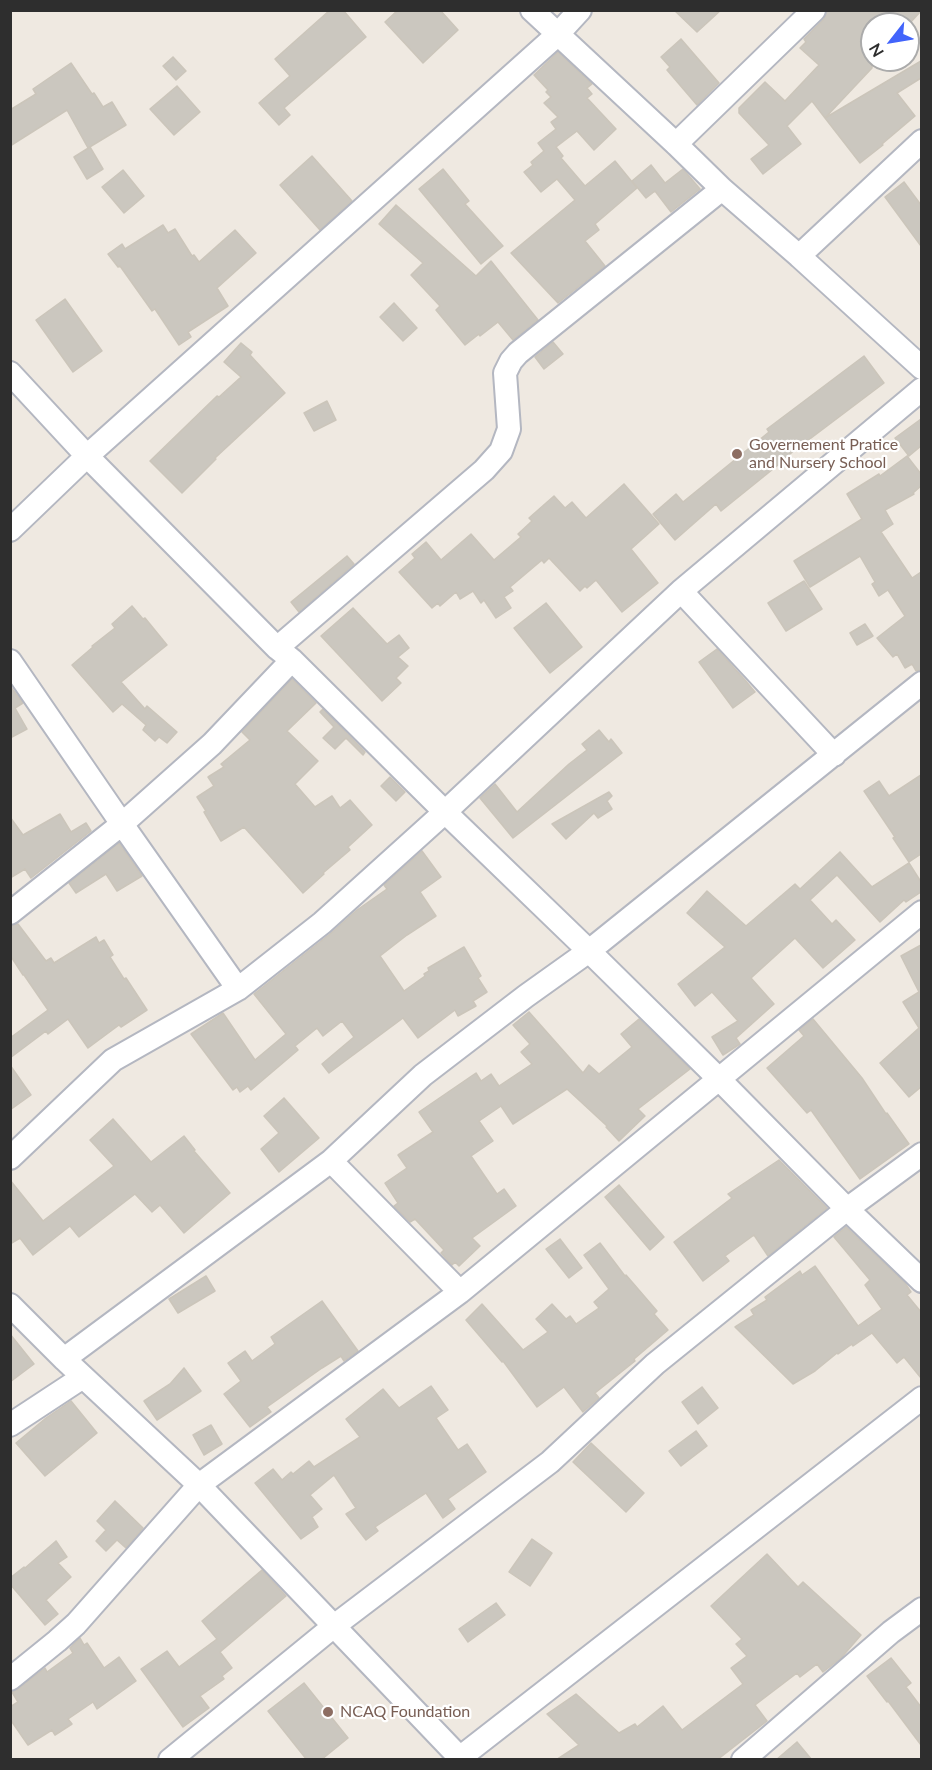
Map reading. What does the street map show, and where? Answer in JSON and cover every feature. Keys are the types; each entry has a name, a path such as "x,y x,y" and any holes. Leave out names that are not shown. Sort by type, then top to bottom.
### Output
{"street":[{"path":"532,10 722,189 921,368"},
{"path":"10,530 87,456 557,35 580,10"},
{"path":"676,144 814,10"},
{"path":"799,256 921,141"},
{"path":"10,913 122,824 212,744 284,654 484,471 501,451 509,429 505,373 518,353 722,189"},
{"path":"10,373 87,456 284,654 590,951 921,1281"},
{"path":"10,1158 113,1060 238,989 322,923 445,812 681,591 921,389"},
{"path":"681,591 834,755"},
{"path":"10,661 238,989"},
{"path":"64,1359 331,1161 423,1075 526,996 590,951 921,683"},
{"path":"10,1679 76,1624 199,1485 460,1292 921,912"},
{"path":"170,1760 334,1626 550,1462 655,1364 847,1209 921,1154"},
{"path":"331,1161 460,1292"},
{"path":"10,1305 64,1359 199,1485 459,1759 921,1398"},
{"path":"10,1425 84,1377"},
{"path":"743,1760 891,1632 921,1609"}],"building":[{"path":"330,10 343,10 366,37 284,108 290,115 279,125 259,103 290,76 275,59"},
{"path":"398,10 440,10 458,30 423,63 385,22"},
{"path":"674,10 721,10 697,32"},
{"path":"827,10 921,11 860,12 860,72 868,72 825,118 812,101 787,126 801,144 763,174 751,159 769,145 739,113 739,108 765,82 785,101 819,65 800,48 806,42 804,39 824,19"},
{"path":"681,39 719,83 697,105 667,70 670,67 661,57"},
{"path":"558,52 592,84 587,88 592,94 587,98 616,129 594,150 577,131 556,147 563,156 561,158 585,186 615,161 637,188 595,224 599,230 585,241 605,266 558,303 511,253 575,200 557,179 541,192 524,172 533,165 531,162 544,151 538,143 556,129 551,122 558,117 544,103 551,97 546,92 548,90 534,75"},
{"path":"173,57 186,71 176,80 163,66"},
{"path":"920,62 921,78 897,93 915,116 860,163 825,118 902,72 920,72"},
{"path":"71,63 103,107 112,102 126,125 88,148 67,110 10,146 10,110 36,94 33,89"},
{"path":"177,86 200,112 174,135 150,109"},
{"path":"90,147 103,169 87,179 74,157"},
{"path":"312,156 352,201 320,230 280,185"},
{"path":"651,165 665,183 683,169 700,189 671,212 655,191 646,198 632,181"},
{"path":"443,169 469,201 465,204 503,246 481,264 419,189"},
{"path":"123,170 144,196 124,213 102,187"},
{"path":"904,182 921,205 921,246 885,197"},
{"path":"396,205 476,276 491,261 538,320 513,340 498,322 465,345 436,310 440,306 411,275 423,263 379,224"},
{"path":"163,225 168,233 175,229 192,256 194,255 199,262 235,230 256,253 217,288 228,306 188,332 191,337 179,345 155,309 152,311 120,266 118,267 108,254 122,244 125,249"},
{"path":"65,299 102,351 73,372 36,320"},
{"path":"394,303 417,328 403,341 380,317"},
{"path":"553,342 563,354 544,369 535,357"},
{"path":"241,343 252,352 250,355 285,393 215,458 182,493 150,461 217,396 219,397 241,377 224,362"},
{"path":"864,356 884,383 782,460 721,511 716,504 675,540 653,514 676,494 683,502 769,432 767,429"},
{"path":"327,401 336,420 314,431 304,413"},
{"path":"921,419 921,446 909,456 895,438"},
{"path":"907,456 921,474 921,486 914,494 885,510 893,524 881,532 912,578 921,572 921,670 916,671 912,664 905,668 897,654 893,657 877,638 905,616 888,590 879,596 872,584 875,582 860,556 810,587 794,561 862,519 847,494 879,474 880,476"},
{"path":"624,484 659,524 631,549 658,583 622,612 596,580 580,591 549,558 544,563 542,560 510,587 513,591 504,597 511,608 496,618 484,600 481,603 473,591 460,599 456,592 440,606 438,603 432,608 399,572 415,558 412,554 426,542 441,560 471,534 494,560 521,537 518,534 532,521 529,518 554,496 565,508 572,502 586,518"},
{"path":"347,556 354,564 299,612 291,602"},
{"path":"804,581 822,609 786,631 768,603"},
{"path":"546,603 582,647 550,673 514,628"},
{"path":"132,606 167,645 121,682 145,709 147,706 177,732 167,743 159,737 155,741 143,730 146,725 122,704 113,712 72,665 115,628 112,624"},
{"path":"353,608 387,644 399,635 409,648 398,657 408,666 396,678 401,683 382,701 321,636"},
{"path":"865,624 873,636 857,645 850,633"},
{"path":"717,649 755,692 733,708 699,662"},
{"path":"292,679 316,703 287,731 318,761 295,784 315,807 332,796 340,808 350,800 372,825 348,847 350,850 303,893 244,827 221,841 197,797 214,786 208,777 224,767 221,764 250,740 242,732"},
{"path":"10,686 23,703 15,708 27,729 10,738"},
{"path":"323,709 365,752 363,755 346,738 335,749 323,738 334,727 320,712"},
{"path":"599,730 609,742 611,739 622,753 513,838 480,798 495,784 517,812 587,750 582,744"},
{"path":"921,775 921,854 909,862 864,791 879,781 889,796"},
{"path":"390,777 405,792 396,801 381,786"},
{"path":"609,792 612,796 607,801 612,809 598,818 594,813 566,839 552,824"},
{"path":"60,814 71,832 86,823 91,831 31,878 25,869 10,878 10,817 23,835"},
{"path":"119,843 142,876 117,891 106,874 76,893 69,883"},
{"path":"422,851 441,877 420,892 436,916 380,956 404,991 425,976 424,974 429,971 428,968 464,947 481,976 478,978 487,992 473,1001 476,1006 458,1016 455,1010 418,1038 403,1018 329,1073 322,1064 354,1037 342,1021 323,1036 317,1028 295,1046 298,1050 251,1090 248,1086 240,1092 237,1087 233,1090 191,1034 223,1013 255,1060 286,1034 254,994 357,910 387,889 384,885"},
{"path":"840,852 872,887 909,863 921,882 921,892 906,902 904,900 880,922 837,875 810,900 832,924 836,920 855,940 823,968 795,938 751,978 774,1004 736,1038 740,1044 723,1055 712,1037 738,1021 712,992 695,1006 678,984 725,947 687,913 707,891 746,926 795,884 800,889"},
{"path":"18,924 46,961 51,958 54,963 96,937 99,943 104,940 113,955 110,957 147,1010 121,1027 119,1025 88,1048 68,1019 48,1034 46,1031 10,1058 10,1038 48,1010 10,955 10,926"},
{"path":"921,945 921,1087 909,1097 880,1063 919,1028 903,1002 919,992 901,956"},
{"path":"529,1012 583,1073 589,1065 599,1074 632,1047 621,1034 639,1019 690,1069 638,1109 645,1116 619,1141 607,1126 567,1089 513,1124 501,1106 479,1121 493,1141 471,1156 497,1194 504,1189 516,1206 472,1238 480,1246 459,1266 455,1262 452,1265 441,1253 444,1250 415,1219 410,1222 394,1206 398,1203 385,1183 407,1168 398,1155 433,1132 419,1112 476,1073 481,1081 491,1074 499,1086 532,1064 521,1052 530,1044 513,1025"},
{"path":"813,1019 862,1078 909,1144 860,1179 811,1110 807,1113 767,1068 804,1036 799,1030"},
{"path":"10,1065 31,1095 10,1110"},
{"path":"284,1098 319,1138 279,1172 261,1149 279,1133 264,1116"},
{"path":"113,1119 151,1162 184,1136 230,1193 184,1233 160,1205 152,1212 135,1194 79,1237 70,1226 33,1255 20,1238 10,1244 10,1180 43,1221 114,1166 90,1140"},
{"path":"779,1160 827,1208 768,1256 754,1235 725,1256 729,1261 703,1281 674,1242 732,1198 728,1194"},
{"path":"619,1185 664,1237 650,1250 605,1197"},
{"path":"846,1227 905,1283 911,1292 907,1295 921,1312 921,1378 904,1357 897,1363 872,1333 853,1346 852,1344 837,1353 815,1371 793,1384 735,1327 754,1315 751,1310 767,1300 765,1297 800,1271 802,1275 815,1266 858,1326 882,1309 865,1285 870,1280 834,1237"},
{"path":"560,1239 582,1268 569,1278 546,1249"},
{"path":"600,1243 625,1276 657,1311 654,1314 668,1330 634,1359 635,1361 595,1393 599,1398 583,1412 564,1387 537,1407 503,1361 466,1320 482,1304 523,1350 548,1332 536,1319 552,1304 566,1319 570,1316 576,1324 599,1308 594,1302 609,1289 584,1255"},
{"path":"206,1276 215,1291 178,1313 169,1299"},
{"path":"322,1301 358,1351 344,1361 341,1356 322,1368 267,1407 271,1412 250,1427 224,1394 241,1381 228,1363 245,1351 252,1361 275,1344 271,1337"},
{"path":"10,1334 34,1364 10,1382"},
{"path":"184,1368 201,1391 157,1420 144,1401 170,1384"},
{"path":"431,1386 448,1410 436,1418 458,1450 467,1444 486,1472 448,1499 455,1509 443,1518 426,1493 375,1527 378,1531 366,1540 346,1514 356,1508 334,1475 310,1495 322,1509 312,1517 318,1527 301,1539 255,1483 273,1469 282,1480 309,1461 314,1467 360,1437 346,1419 383,1389 399,1408"},
{"path":"702,1387 718,1408 698,1424 682,1402"},
{"path":"71,1401 97,1433 45,1476 16,1443"},
{"path":"211,1425 222,1444 204,1455 193,1435"},
{"path":"696,1431 707,1446 681,1466 669,1451"},
{"path":"591,1443 644,1493 626,1512 573,1462"},
{"path":"115,1501 143,1528 126,1548 117,1540 106,1551 96,1541 106,1530 97,1521"},
{"path":"532,1539 552,1553 530,1586 509,1572"},
{"path":"56,1541 67,1557 58,1563 71,1577 46,1600 58,1614 45,1625 10,1584 10,1578"},
{"path":"767,1554 798,1587 803,1582 861,1635 841,1658 823,1672 817,1664 800,1677 797,1673 755,1705 767,1721 717,1760 556,1760 579,1745 547,1714 576,1694 619,1733 635,1724 637,1727 663,1706 682,1730 743,1684 731,1668 747,1656 736,1644 742,1639 711,1606"},
{"path":"262,1570 286,1596 220,1652 232,1668 222,1676 224,1679 200,1696 209,1708 183,1727 141,1669 167,1651 179,1667 217,1639 202,1621"},
{"path":"496,1603 505,1615 468,1642 459,1629"},
{"path":"80,1638 84,1645 87,1643 104,1668 119,1657 136,1681 97,1709 93,1702 68,1719 72,1724 55,1735 52,1730 28,1745 10,1719 10,1707 18,1702 12,1692 45,1668 47,1672 73,1653 70,1648"},
{"path":"891,1658 911,1683 906,1687 921,1707 921,1745 867,1676"},
{"path":"304,1683 348,1738 321,1760 307,1760 268,1711"},
{"path":"797,1742 812,1760 776,1760"}],"place":[{"name":"Governement Pratice and Nursery School","path":"737,454"},
{"name":"NCAQ Foundation","path":"328,1712"}]}
